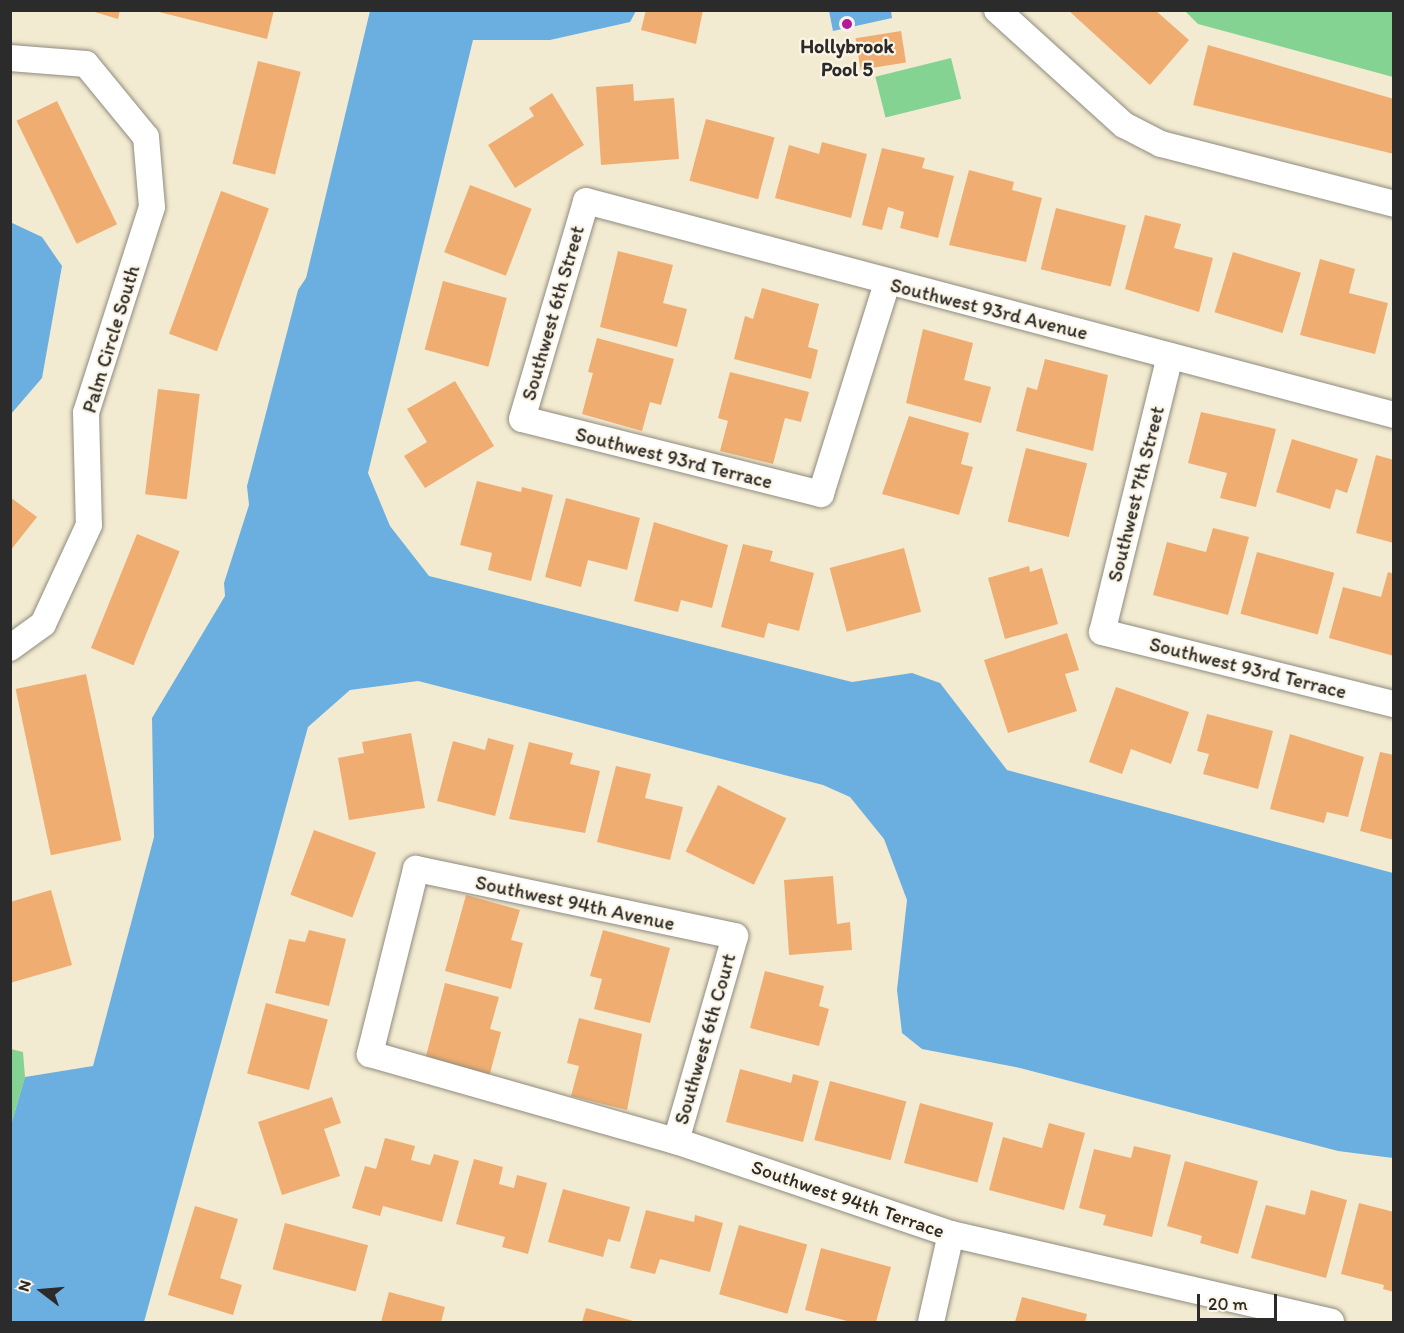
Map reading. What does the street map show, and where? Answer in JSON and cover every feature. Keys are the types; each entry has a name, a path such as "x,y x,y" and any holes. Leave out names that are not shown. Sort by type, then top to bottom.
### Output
{"street":[{"path":"997,10 1124,125 1161,144 1394,204"},
{"name":"Palm Circle South","path":"10,58 86,64 146,137 152,207 86,413 89,525 43,624 10,648"},
{"name":"Southwest 93rd Avenue","path":"586,201 887,283 1394,415"},
{"name":"Southwest 6th Street","path":"528,421 522,419 586,201"},
{"name":"Southwest 93rd Terrace","path":"528,421 820,494 887,283"},
{"name":"Southwest 7th Street","path":"1102,632 1170,356"},
{"name":"Southwest 93rd Terrace","path":"1102,632 1394,704"},
{"name":"Southwest 94th Avenue","path":"370,1054 416,869 735,936"},
{"name":"Southwest 6th Court","path":"676,1141 735,936"},
{"name":"Southwest 94th Terrace","path":"370,1054 676,1141 951,1234 1331,1323"},
{"path":"930,1323 951,1234"}],"green space":[{"path":"1185,11 1393,11 1393,77 1198,24"},
{"path":"951,58 961,99 885,118 875,77"},
{"path":"11,1049 23,1052 25,1077 11,1125"}],"water":[{"path":"370,11 636,11 630,22 550,40 473,40 368,473 390,526 429,576 852,682 912,673 940,683 1007,770 1393,873 1393,1158 1338,1151 1020,1068 922,1049 902,1033 897,990 907,900 884,839 850,797 823,785 418,681 350,690 308,727 144,1322 11,1322 11,1125 25,1077 93,1066 154,837 152,718 225,596 224,583 249,505 247,486 298,290 306,278"},
{"name":"Hollybrook Pool 5","path":"829,11 891,11 892,18 833,31"},
{"path":"10,222 42,237 62,266 42,378 11,414"}],"building":[{"path":"88,10 120,10 118,19"},
{"path":"151,10 274,10 267,39"},
{"path":"646,10 703,10 696,44 641,30"},
{"path":"1068,10 1155,10 1189,40 1150,85"},
{"path":"901,31 906,63 861,70 856,38"},
{"path":"1208,45 1394,99 1394,154 1193,105"},
{"path":"258,61 301,72 275,174 232,164"},
{"path":"633,84 634,101 674,98 679,159 601,165 596,87"},
{"path":"552,93 584,145 515,188 488,145 534,116 529,108"},
{"path":"57,101 117,224 77,244 17,121"},
{"path":"706,119 775,137 758,199 689,181"},
{"path":"822,142 867,154 851,218 775,198 789,145 819,154"},
{"path":"882,148 925,158 922,168 954,176 938,238 900,228 904,212 888,207 882,230 862,225"},
{"path":"969,170 1014,182 1012,190 1042,198 1026,262 949,245"},
{"path":"470,185 532,209 506,276 444,252"},
{"path":"221,191 269,208 217,351 169,334"},
{"path":"1056,208 1126,225 1111,287 1041,269"},
{"path":"1145,215 1181,224 1174,248 1213,258 1199,312 1125,289"},
{"path":"618,251 673,265 663,303 687,309 677,347 600,327"},
{"path":"1233,252 1301,273 1282,333 1215,312"},
{"path":"1320,259 1355,269 1349,293 1388,303 1375,354 1300,335"},
{"path":"443,281 507,298 488,367 425,350"},
{"path":"762,288 819,304 808,347 818,350 811,379 734,359 745,316 753,319"},
{"path":"923,329 973,343 964,380 991,387 981,423 906,403"},
{"path":"597,338 674,359 661,405 650,402 642,431 582,414 593,373 588,372"},
{"path":"1045,359 1108,375 1093,451 1016,431 1027,387 1037,390"},
{"path":"730,372 809,392 801,422 785,418 773,464 720,451 728,421 718,418"},
{"path":"455,381 494,446 425,488 404,456 427,442 407,409"},
{"path":"158,389 200,394 187,499 145,494"},
{"path":"1201,412 1276,429 1256,507 1220,498 1227,473 1188,463"},
{"path":"909,416 969,433 961,464 973,467 959,515 882,494"},
{"path":"1292,439 1358,459 1347,493 1336,489 1330,509 1276,492"},
{"path":"1026,448 1087,463 1069,537 1008,522"},
{"path":"1376,455 1394,460 1394,543 1356,533"},
{"path":"477,481 521,492 522,487 553,495 531,581 488,570 492,553 460,545"},
{"path":"10,497 37,517 10,551"},
{"path":"566,498 640,518 627,570 588,560 581,587 545,577"},
{"path":"654,522 728,545 712,608 681,600 678,612 634,601"},
{"path":"1213,528 1249,537 1228,615 1153,595 1167,542 1206,552"},
{"path":"137,534 180,551 134,665 91,648"},
{"path":"743,544 773,551 770,561 814,573 799,631 768,623 764,638 721,627"},
{"path":"904,548 921,612 847,632 830,568"},
{"path":"1257,552 1334,573 1318,635 1240,614"},
{"path":"1029,566 1030,572 1042,568 1058,624 1005,639 988,578"},
{"path":"1388,572 1394,574 1394,656 1329,638 1343,587 1381,597"},
{"path":"1067,633 1079,670 1065,674 1077,711 1008,733 984,660"},
{"path":"86,674 121,840 51,855 16,689"},
{"path":"1116,687 1189,712 1171,764 1131,749 1122,774 1089,762"},
{"path":"1207,714 1273,731 1258,789 1203,774 1209,754 1197,751"},
{"path":"411,733 425,808 349,820 338,758 364,753 362,742"},
{"path":"1290,734 1364,757 1348,817 1327,812 1324,823 1270,809"},
{"path":"488,738 514,745 495,816 437,801 453,741 485,750"},
{"path":"529,742 573,753 570,764 600,771 585,833 509,819"},
{"path":"1380,752 1394,755 1394,840 1360,831"},
{"path":"616,766 651,774 645,798 683,807 670,860 597,842"},
{"path":"718,785 786,818 754,885 686,852"},
{"path":"314,830 376,853 352,917 290,895"},
{"path":"833,876 837,924 850,922 852,950 789,955 784,880"},
{"path":"51,890 72,965 10,983 10,902"},
{"path":"466,895 520,910 511,940 523,943 511,989 445,971"},
{"path":"309,930 346,939 329,1006 275,993 289,939 305,942"},
{"path":"603,930 670,948 650,1023 594,1009 602,979 590,976"},
{"path":"765,971 824,986 819,1006 829,1009 819,1046 750,1028"},
{"path":"445,983 499,997 490,1029 501,1032 489,1077 425,1060"},
{"path":"266,1003 328,1020 309,1090 247,1074"},
{"path":"579,1018 642,1034 627,1110 571,1096 579,1066 567,1063"},
{"path":"740,1069 791,1083 793,1074 819,1081 803,1142 726,1122"},
{"path":"830,1081 906,1101 891,1160 814,1140"},
{"path":"332,1097 341,1123 324,1129 340,1176 282,1195 258,1122"},
{"path":"920,1103 993,1123 977,1183 904,1163"},
{"path":"1049,1123 1085,1133 1064,1210 989,1190 1003,1137 1042,1148"},
{"path":"385,1138 415,1146 411,1160 430,1165 434,1154 459,1161 442,1222 383,1206 380,1216 352,1208 365,1166 376,1169"},
{"path":"1134,1146 1171,1155 1152,1237 1103,1225 1106,1215 1079,1208 1094,1149 1131,1158"},
{"path":"474,1159 503,1167 499,1184 514,1188 517,1175 547,1183 528,1254 502,1247 505,1237 456,1224"},
{"path":"1185,1161 1258,1181 1238,1254 1200,1243 1202,1236 1167,1226"},
{"path":"563,1189 630,1207 620,1242 608,1239 603,1257 548,1242"},
{"path":"1311,1190 1347,1200 1326,1278 1251,1258 1266,1205 1305,1215"},
{"path":"1359,1203 1394,1212 1394,1292 1383,1289 1384,1285 1341,1274"},
{"path":"195,1206 238,1219 220,1278 242,1285 233,1315 168,1295"},
{"path":"646,1210 694,1222 695,1215 723,1223 710,1272 660,1259 655,1274 630,1268"},
{"path":"285,1223 368,1245 356,1292 273,1269"},
{"path":"739,1225 807,1245 787,1314 719,1294"},
{"path":"821,1248 891,1267 876,1322 851,1322 805,1310"},
{"path":"389,1292 445,1307 441,1322 381,1322"},
{"path":"1022,1297 1087,1314 1085,1322 1015,1322"},
{"path":"586,1308 637,1322 582,1322"}],"place":[{"name":"Hollybrook Pool 5","path":"847,24"}]}
